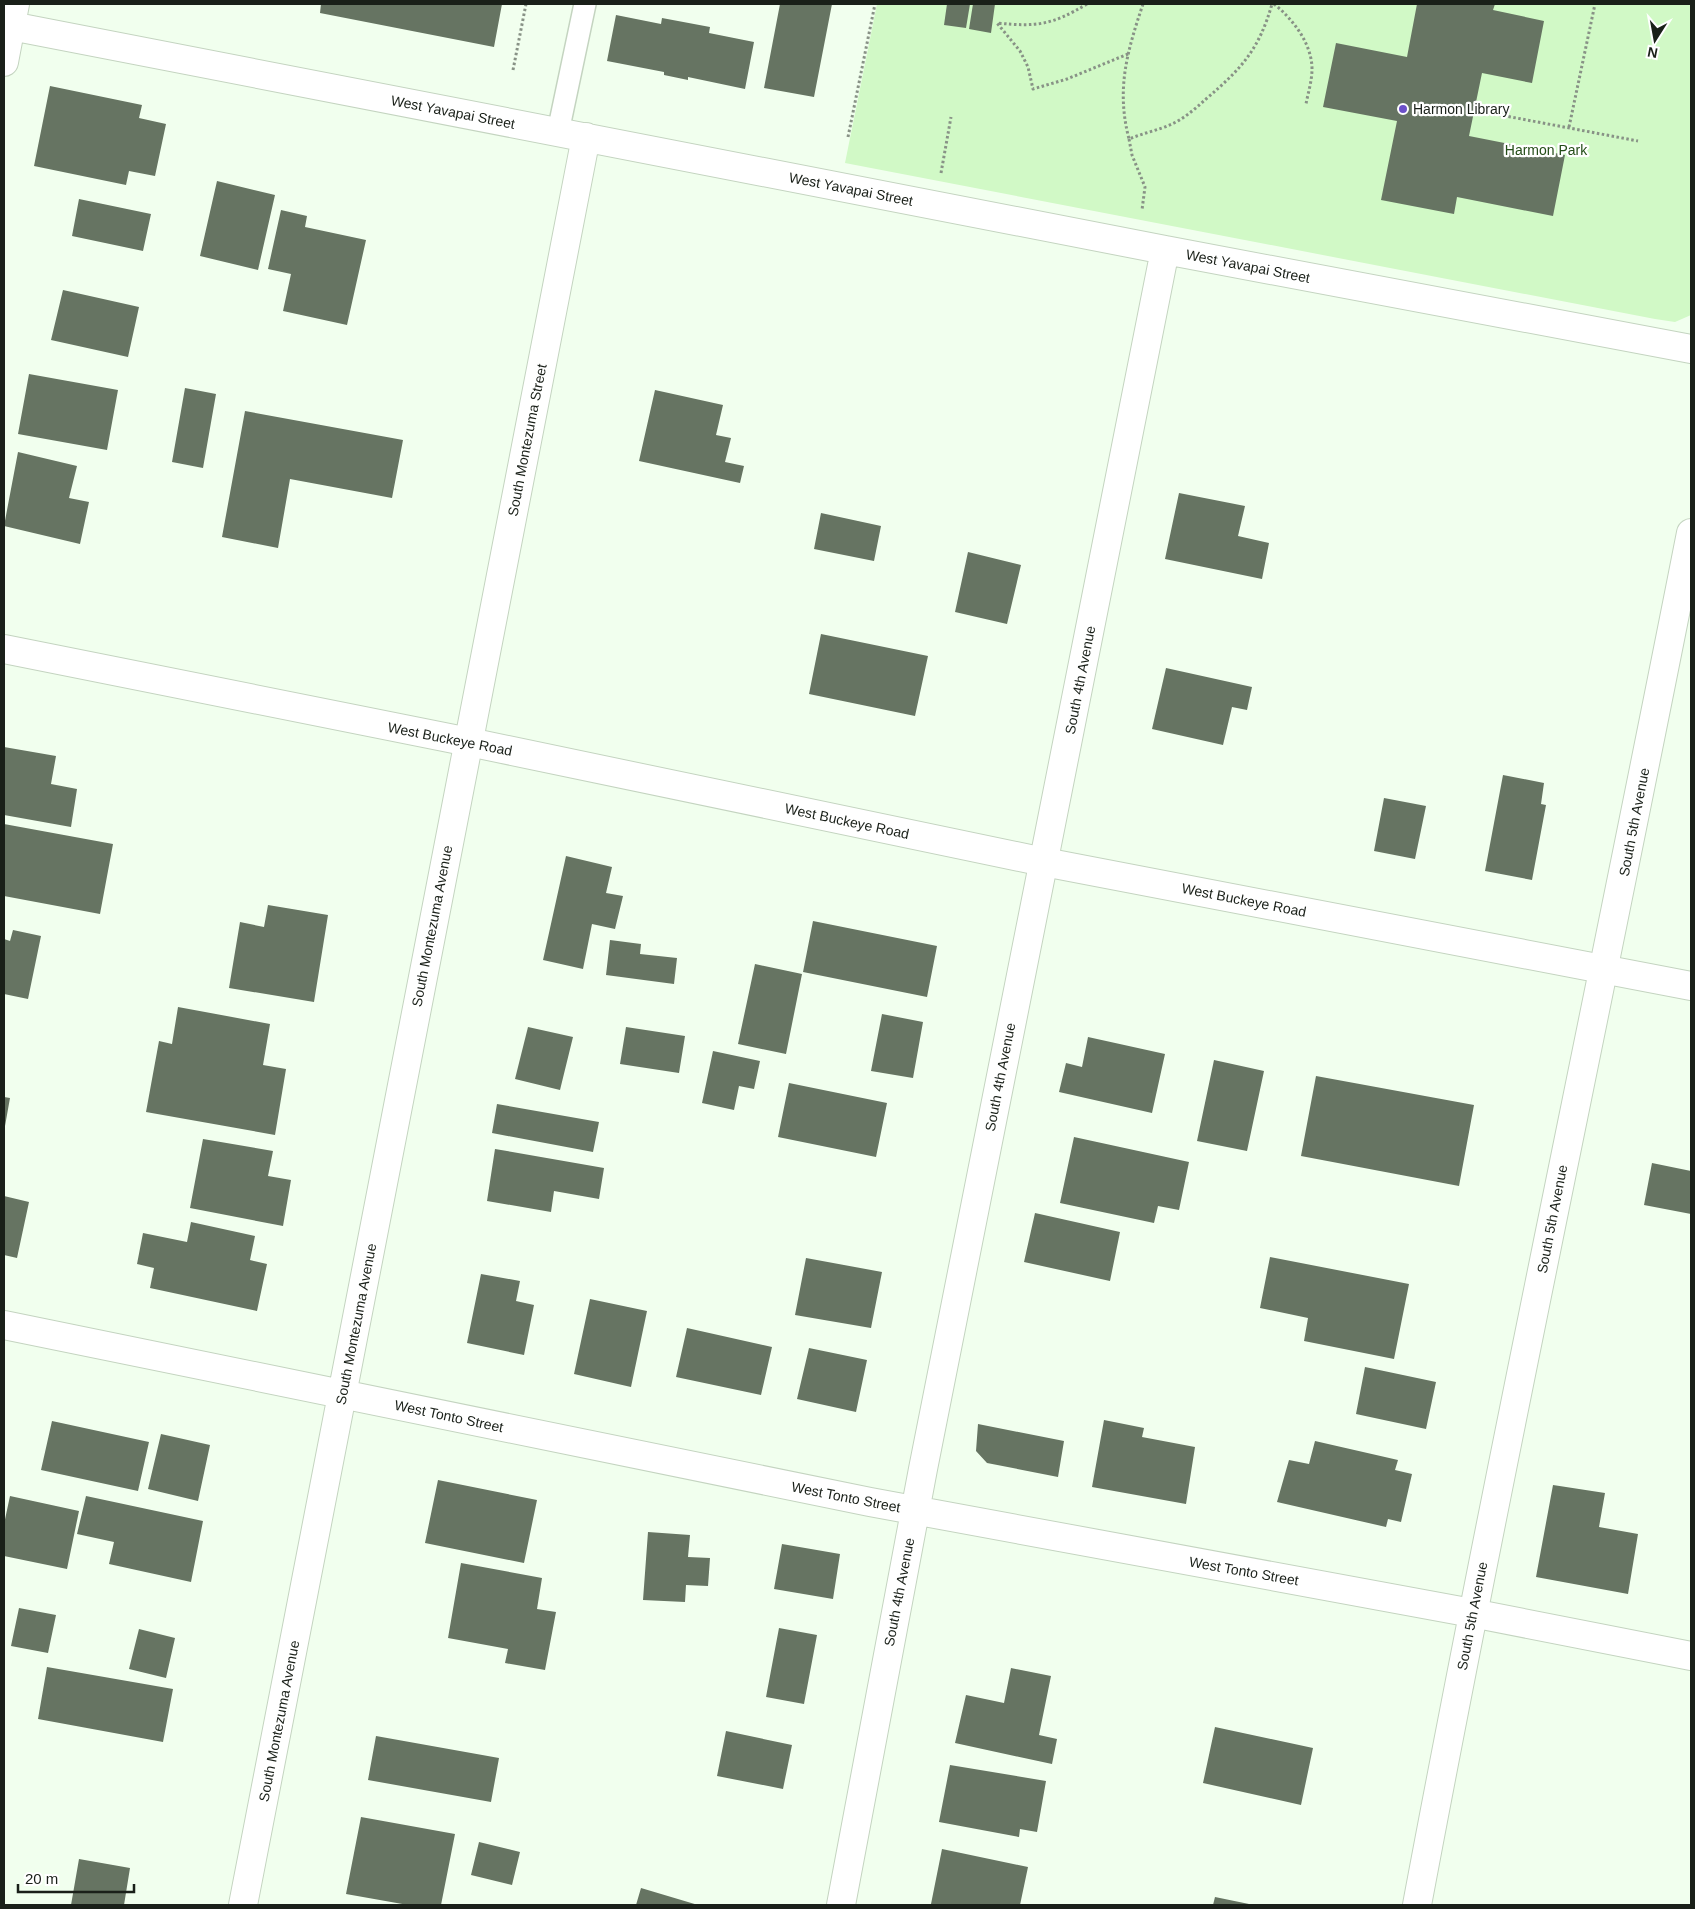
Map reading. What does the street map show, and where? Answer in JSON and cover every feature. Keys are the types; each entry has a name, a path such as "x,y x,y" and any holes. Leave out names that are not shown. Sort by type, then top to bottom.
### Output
{"street":[{"name":"West Yavapai Street","path":"10,18 586,138 1691,349"},
{"path":"4,62 10,18"},
{"name":"South Montezuma Street","path":"469,742 586,138"},
{"name":"South 4th Avenue","path":"841,1905 914,1510 1044,862 1151,247"},
{"name":"South 5th Avenue","path":"1417,1905 1472,1613 1691,533"},
{"name":"West Buckeye Road","path":"4,649 469,742 1044,862 1691,986"},
{"name":"South Montezuma Avenue","path":"243,1905 469,742"},
{"name":"West Tonto Street","path":"4,1325 914,1510 1472,1613 1691,1656"}],"lane":[{"path":"558,132 585,4"}],"path":[{"path":"513,70 526,4"},
{"path":"848,137 874,4"},
{"path":"1087,4 1059,19 1032,26 997,23 1020,51 1028,67 1033,89 1129,54"},
{"path":"1143,4 1129,54 1122,97 1132,155 1145,187 1151,247"},
{"path":"1129,139 1172,124 1190,113 1224,86 1241,68 1253,51 1273,4 1293,23 1311,58 1312,71 1306,104"},
{"path":"1569,127 1595,4"},
{"path":"1474,110 1638,141"},
{"path":"935,205 951,117"}],"green space":[{"name":"Harmon Park","path":"877,4 1691,4 1691,315 1675,322 1655,319 845,163"}],"building":[{"path":"321,4 502,4 494,47 320,13"},
{"path":"780,4 832,4 814,97 764,88"},
{"path":"947,4 970,4 966,28 944,25"},
{"path":"973,4 995,4 991,33 969,29"},
{"name":"Harmon Library","path":"1417,4 1495,4 1493,10 1544,21 1532,83 1482,73 1469,136 1565,155 1553,216 1457,197 1454,214 1381,200 1397,121 1323,107 1336,43 1407,57"},
{"path":"616,15 661,24 662,18 710,27 709,33 754,42 745,89 688,77 688,80 664,75 664,72 607,61"},
{"path":"50,86 142,105 139,118 166,124 155,176 129,171 126,185 34,166"},
{"path":"217,181 275,195 258,270 200,256"},
{"path":"79,199 151,214 143,251 72,236"},
{"path":"281,210 307,216 305,227 366,240 347,325 283,311 291,274 268,269"},
{"path":"63,290 139,307 128,357 51,340"},
{"path":"29,374 118,390 107,450 18,434"},
{"path":"185,388 216,394 203,468 172,462"},
{"path":"655,390 723,405 716,435 731,438 725,462 744,466 740,483 639,461"},
{"path":"245,411 403,440 392,498 290,479 278,548 222,537"},
{"path":"18,452 77,466 69,498 89,502 80,544 4,526"},
{"path":"1179,493 1245,506 1238,536 1269,543 1262,579 1165,559"},
{"path":"821,513 881,526 874,561 814,549"},
{"path":"968,552 1021,565 1007,624 955,612"},
{"path":"821,634 928,656 915,716 809,694"},
{"path":"1166,668 1252,687 1247,710 1232,707 1223,745 1152,729"},
{"path":"4,747 56,756 51,784 77,789 71,827 4,815"},
{"path":"1503,775 1544,783 1541,804 1546,805 1532,880 1485,871"},
{"path":"1384,798 1426,806 1415,859 1374,851"},
{"path":"4,824 113,844 100,914 4,896"},
{"path":"566,856 612,867 606,893 623,896 615,929 592,924 583,969 543,960"},
{"path":"268,905 328,915 314,1002 229,988 240,922 264,927"},
{"path":"813,921 937,946 927,997 803,972"},
{"path":"13,930 41,936 28,999 4,994 4,939 10,941"},
{"path":"610,940 641,944 640,954 677,958 674,984 606,975"},
{"path":"755,964 802,974 786,1054 738,1044"},
{"path":"178,1007 270,1024 263,1065 286,1069 275,1135 146,1112 159,1041 172,1044"},
{"path":"882,1014 923,1022 913,1078 871,1071"},
{"path":"528,1027 573,1037 560,1090 515,1079"},
{"path":"626,1027 685,1036 679,1073 620,1064"},
{"path":"1088,1037 1165,1054 1152,1113 1059,1092 1066,1063 1082,1067"},
{"path":"713,1051 760,1061 754,1089 739,1086 734,1110 702,1103"},
{"path":"1214,1060 1264,1071 1247,1151 1197,1141"},
{"path":"1316,1076 1474,1105 1459,1186 1301,1156"},
{"path":"789,1083 887,1103 876,1157 778,1137"},
{"path":"4,1097 10,1098 5,1126 4,1126"},
{"path":"497,1104 599,1122 593,1152 492,1133"},
{"path":"1074,1137 1189,1162 1179,1210 1158,1206 1154,1223 1060,1203"},
{"path":"203,1139 273,1151 268,1176 291,1180 283,1226 190,1208"},
{"path":"495,1149 604,1168 599,1199 554,1191 551,1212 487,1201"},
{"path":"1652,1163 1691,1171 1691,1214 1644,1205"},
{"path":"4,1196 29,1202 17,1258 4,1255"},
{"path":"1035,1213 1120,1232 1110,1281 1024,1262"},
{"path":"191,1222 255,1236 250,1260 267,1264 257,1311 150,1288 154,1268 137,1264 143,1233 187,1242"},
{"path":"1270,1257 1409,1284 1394,1359 1304,1341 1308,1318 1260,1308"},
{"path":"806,1258 882,1272 871,1328 795,1315"},
{"path":"481,1274 520,1281 516,1301 534,1305 524,1355 467,1343"},
{"path":"590,1299 647,1311 631,1387 574,1374"},
{"path":"687,1328 772,1347 761,1395 676,1377"},
{"path":"809,1348 867,1360 856,1412 797,1399"},
{"path":"1365,1367 1436,1382 1426,1429 1356,1414"},
{"path":"1104,1420 1144,1428 1142,1437 1195,1447 1186,1504 1092,1487"},
{"path":"52,1421 149,1442 138,1491 41,1470"},
{"path":"978,1424 1064,1441 1058,1477 987,1463 976,1451"},
{"path":"161,1434 210,1445 198,1501 148,1489"},
{"path":"1315,1441 1398,1460 1395,1470 1412,1474 1401,1522 1388,1519 1386,1527 1277,1502 1289,1460 1309,1464"},
{"path":"438,1480 537,1500 524,1563 425,1543"},
{"path":"1553,1485 1605,1493 1599,1527 1638,1534 1628,1594 1536,1577"},
{"path":"10,1496 79,1511 67,1569 4,1556 4,1524"},
{"path":"86,1496 203,1521 191,1582 109,1564 114,1542 77,1534"},
{"path":"648,1532 690,1535 688,1557 710,1558 708,1586 686,1585 685,1602 643,1600"},
{"path":"782,1544 840,1554 833,1599 774,1589"},
{"path":"461,1563 542,1578 537,1609 556,1612 545,1670 505,1663 508,1649 448,1638"},
{"path":"19,1608 56,1615 48,1653 11,1646"},
{"path":"779,1628 817,1635 804,1704 766,1697"},
{"path":"139,1629 175,1638 166,1678 129,1669"},
{"path":"47,1667 173,1689 163,1742 38,1719"},
{"path":"1011,1668 1051,1676 1039,1735 1057,1739 1052,1764 955,1743 966,1695 1004,1703"},
{"path":"1215,1727 1313,1748 1301,1805 1203,1783"},
{"path":"726,1731 792,1745 783,1789 717,1776"},
{"path":"376,1736 499,1758 491,1802 368,1780"},
{"path":"950,1765 1046,1781 1037,1832 1020,1829 1019,1837 939,1822"},
{"path":"361,1817 455,1834 441,1905 408,1905 346,1894"},
{"path":"479,1842 520,1852 512,1885 471,1875"},
{"path":"942,1849 1028,1867 1020,1905 931,1904"},
{"path":"79,1859 130,1868 124,1905 71,1905"},
{"path":"641,1888 698,1905 636,1905"},
{"path":"1215,1897 1249,1904 1249,1905 1213,1905"}],"place":[{"name":"Harmon Library","path":"1403,109"}]}
